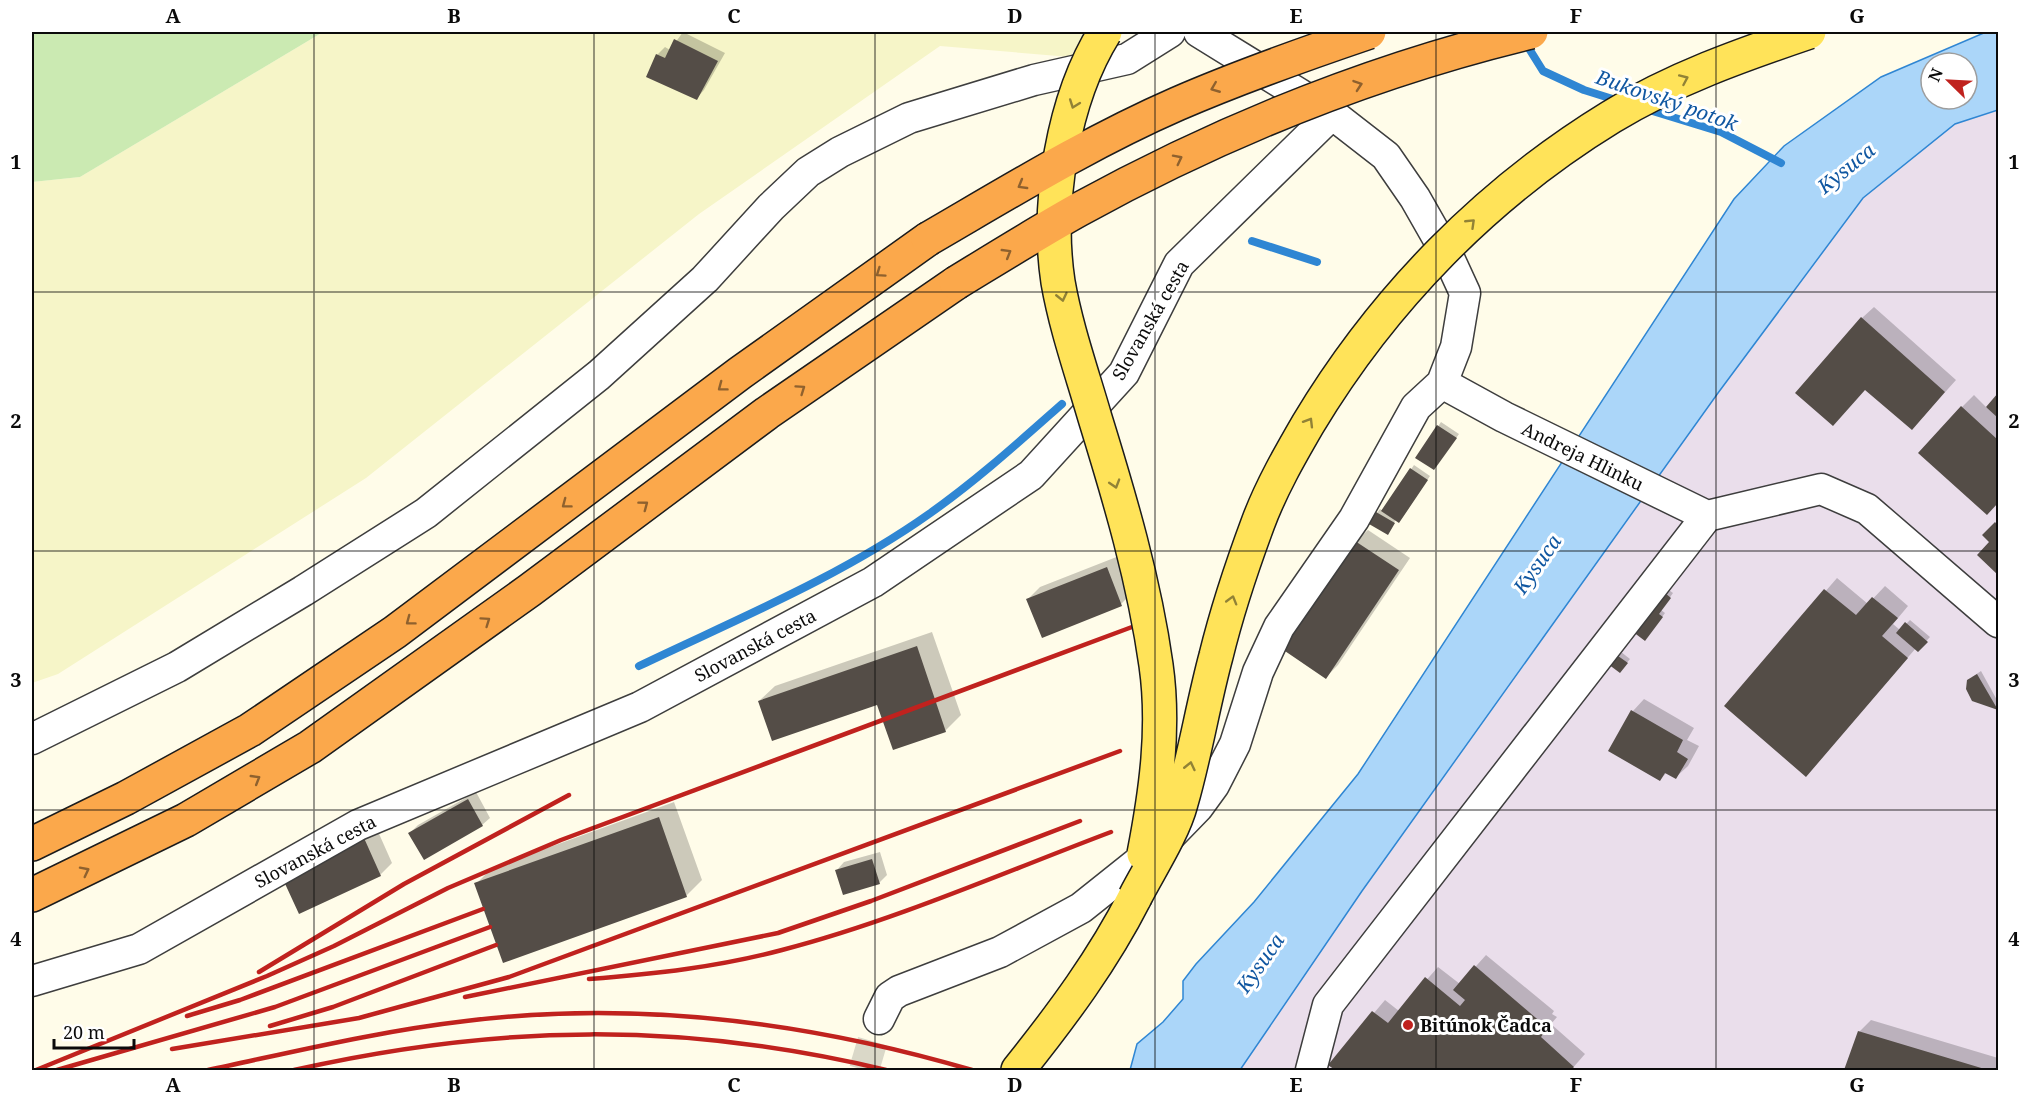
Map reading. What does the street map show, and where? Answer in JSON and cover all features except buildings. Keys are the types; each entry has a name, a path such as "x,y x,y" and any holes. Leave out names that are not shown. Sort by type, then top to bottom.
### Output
{"highway":[{"path":"32,844 126,798 250,730 395,633 740,373 928,239 1053,166 1175,105 1284,61 1369,32"},
{"path":"32,895 186,820 310,747 530,590 767,413 956,282 1077,211 1187,154 1305,103 1408,67 1531,32"}],"main road":[{"path":"1105,32 1070,115 1057,193 1056,236 1060,290 1127,524 1156,666 1159,730 1156,792 1135,897"},
{"path":"1018,1071 1087,981 1114,938 1181,806 1215,656 1259,519 1290,454 1330,388 1381,318 1433,260 1488,207 1548,160 1612,116 1682,80 1750,51 1809,32"}],"street":[{"path":"32,739 177,667 426,513 599,375 705,279 771,207 808,172 840,152 909,118 1034,80 1127,59 1170,32"},
{"path":"879,1019 890,997 899,991 1000,951 1081,908 1165,841 1198,807 1214,785 1235,744 1258,672 1280,627 1354,519 1416,407 1442,383 1456,347 1465,293 1448,256 1421,208 1386,156 1332,114 1199,32"},
{"name":"Slovanská cesta","path":"32,981 139,949 358,825 640,706 873,582 1031,475 1124,373 1179,264 1332,114"},
{"name":"Andreja Hlinku","path":"1442,383 1504,417 1695,510"},
{"path":"1311,1071 1328,1005 1695,510 1821,489 1868,509 1998,622"}],"shaded area":[{"path":"1998,110 1998,1070 1240,1070 1362,891 1718,393 1863,198 1955,124"}],"green space":[{"path":"32,32 323,32 80,177 32,182"},
{"path":"323,32 1087,32 1070,57 940,46 699,214 366,478 58,674 32,683 32,182 80,177"}],"water":[{"name":"Kysuca","path":"1986,32 1998,32 1998,110 1955,124 1863,198 1718,393 1362,891 1240,1070 1130,1070 1137,1044 1163,1022 1183,999 1183,981 1196,964 1254,902 1358,774 1734,199 1784,146 1881,77 1919,61 1919,111 1979,111 1979,51 1942,51"}],"waterway":[{"name":"Bukovský potok","path":"1525,42 1543,71 1584,90 1619,101"},
{"name":"Bukovský potok","path":"1646,109 1721,132 1781,163"},
{"path":"1252,241 1317,262"},
{"path":"639,666 787,596 895,537 964,488 1062,404"}],"tunnel":[{"path":"864,1070 879,1019"}],"railway":[{"path":"36,1070 267,976 334,946 448,888 561,840 1132,627"},
{"path":"172,1049 359,1018 509,977 1120,751"},
{"path":"259,972 404,884 569,795"},
{"path":"465,997 778,933 871,901 1080,821"},
{"path":"589,979 710,965 758,956 823,939 948,896 1111,832"},
{"path":"187,1016 240,1000 483,909"},
{"path":"57,1070 275,1007 490,927"},
{"path":"270,1026 333,1007 496,945"},
{"path":"208,1070 433,1025 530,1015 594,1013 658,1015 785,1028 848,1039 972,1070"},
{"path":"294,1070 444,1044 517,1037 590,1034 663,1036 736,1043 810,1054 886,1070"}],"place":[{"name":"Bitúnok Čadca","path":"1408,1025"}]}
